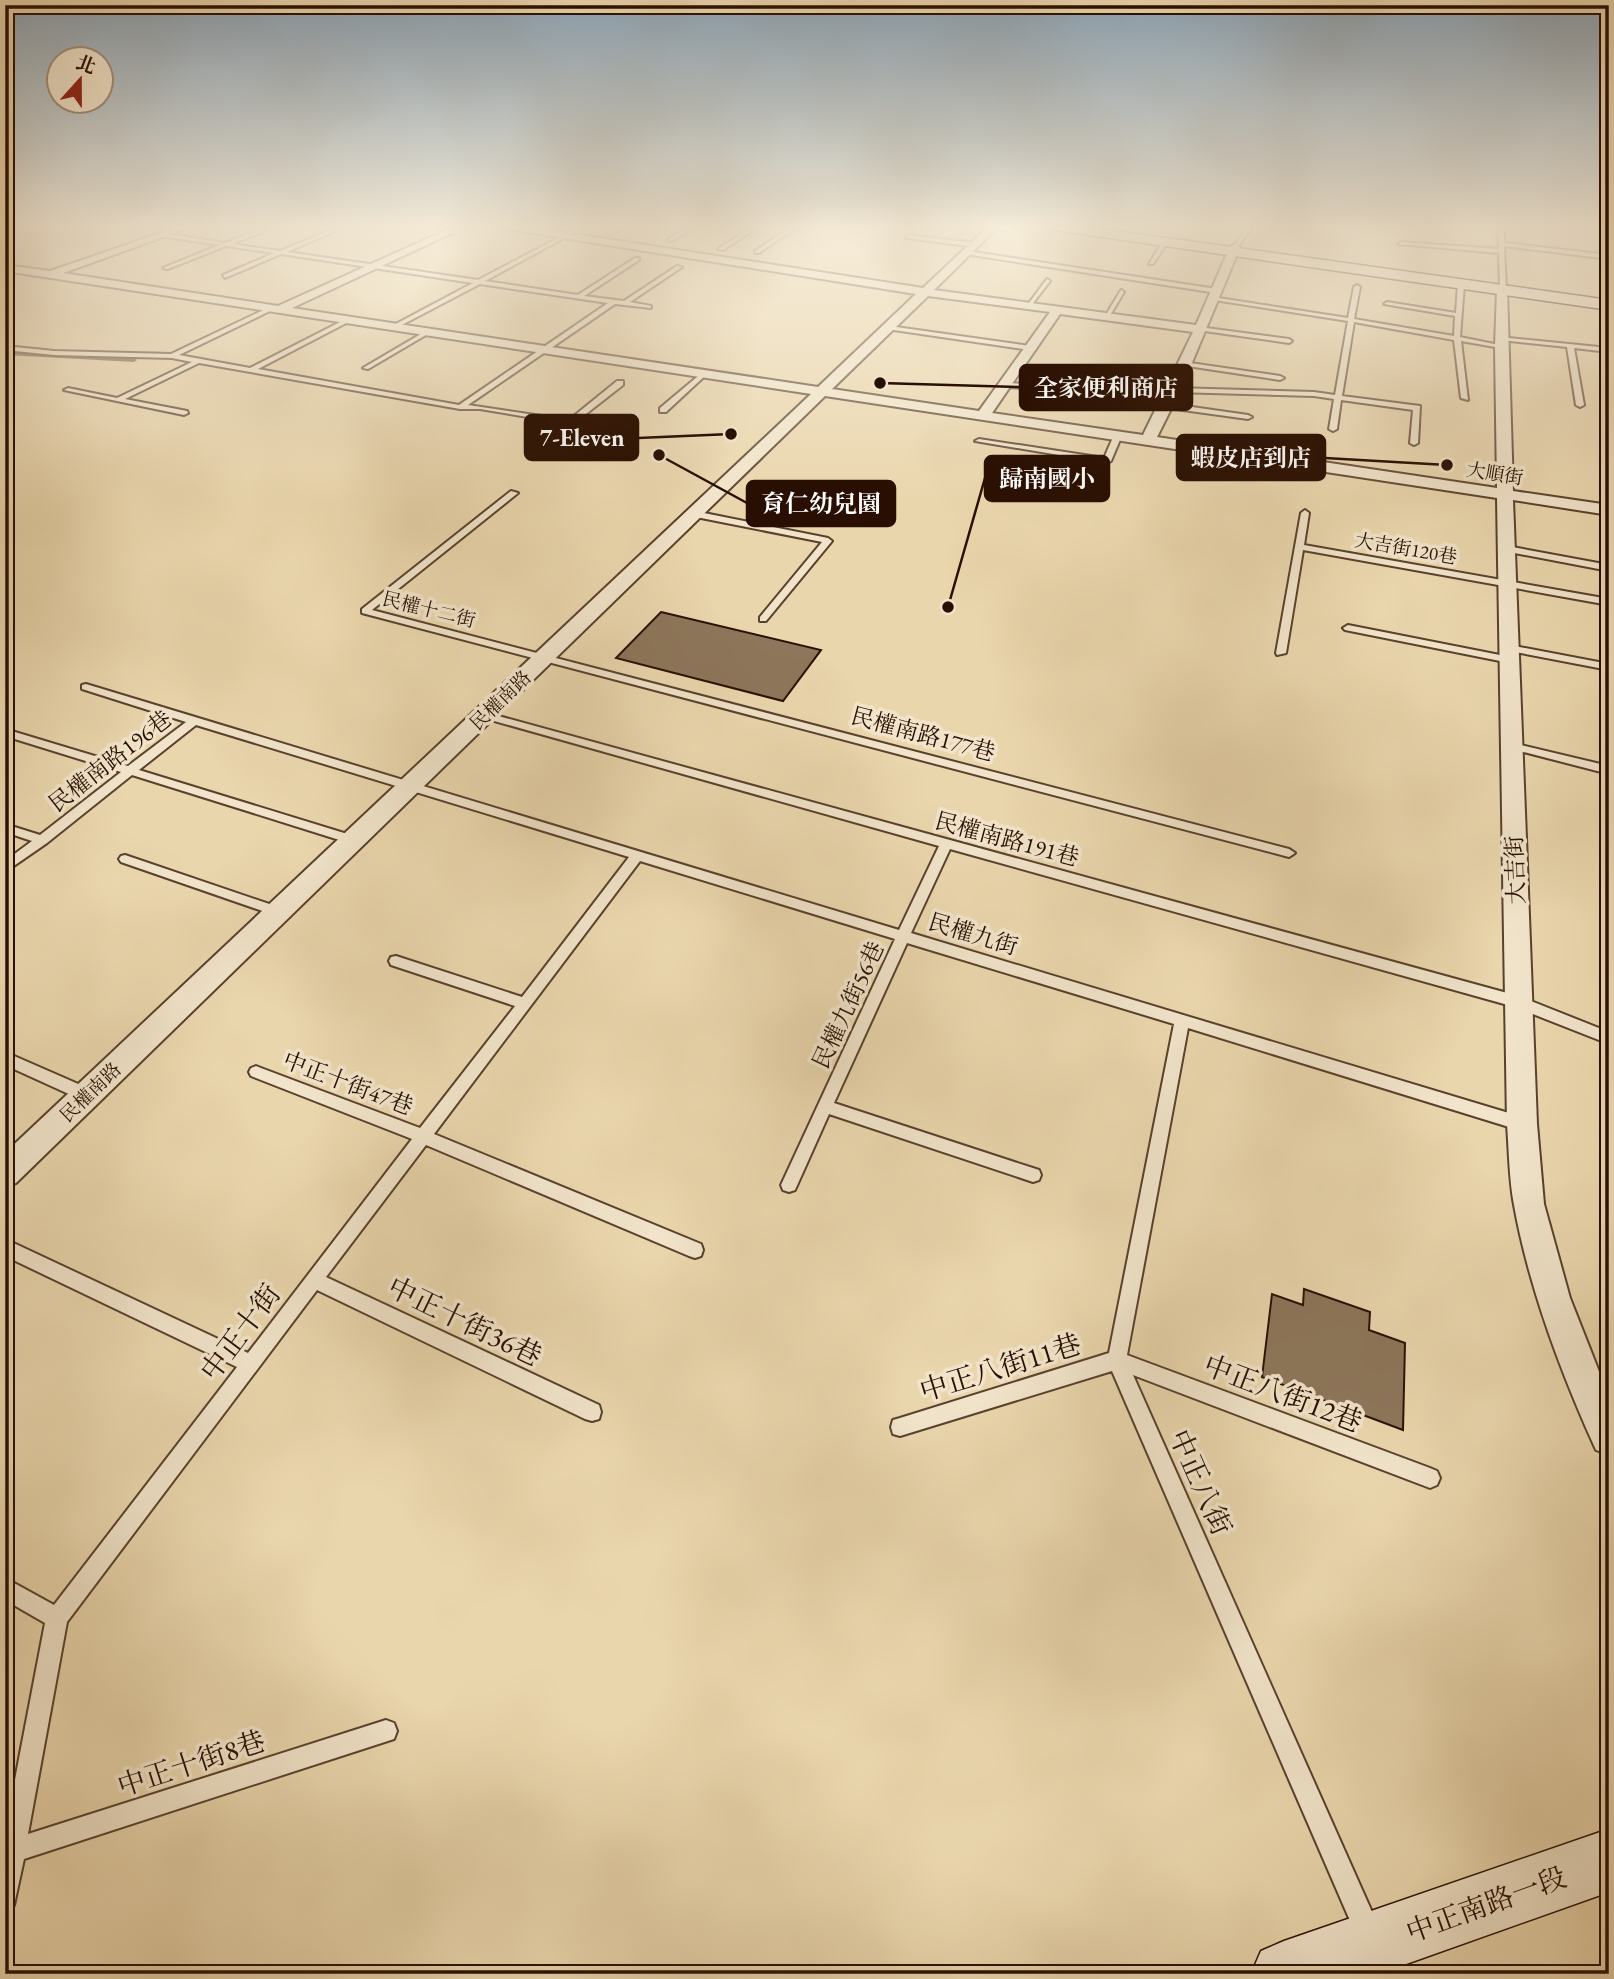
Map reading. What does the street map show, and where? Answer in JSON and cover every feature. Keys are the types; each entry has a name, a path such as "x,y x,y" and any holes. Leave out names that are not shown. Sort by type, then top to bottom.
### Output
{"main road":[{"name":"中正南路一段","path":"1284,1974 1609,1860"}],"street":[{"name":"大順街","path":"337,318 1609,510"},
{"name":"民權南路","path":"5,1173 899,318"},
{"path":"983,415 1002,384 1052,318"},
{"path":"1116,318 1199,329"},
{"path":"1149,440 1204,318"},
{"name":"大吉街","path":"1502,318 1518,1002 1522,1124 1529,1204 1550,1284 1594,1405 1609,1437"}],"lane":[{"path":"172,356 255,318"},
{"path":"394,327 410,318"},
{"path":"460,407 589,318"},
{"path":"1342,318 1457,338 1609,350"},
{"path":"1459,318 1457,338 1465,398"},
{"path":"249,371 348,320"},
{"path":"1333,429 1351,320"},
{"path":"889,328 1030,348"},
{"path":"1199,329 1289,341"},
{"path":"366,368 428,332"},
{"path":"1570,347 1580,405"},
{"path":"5,348 54,353 172,356 460,407 480,407 605,428"},
{"path":"118,400 196,362"},
{"path":"1183,363 1280,378"},
{"path":"663,410 705,373"},
{"path":"571,422 620,383"},
{"path":"1002,384 1314,394 1417,408 1414,443"},
{"path":"68,390 184,413"},
{"path":"1164,405 1248,418"},
{"path":"979,441 1107,461 1118,436"},
{"name":"民權十二街","path":"514,493 365,611 546,656"},
{"path":"1281,653 1305,513"},
{"path":"694,514 828,541 763,618"},
{"name":"大吉街120巷","path":"1299,547 1609,602"},
{"path":"1507,549 1609,568"},
{"path":"1348,628 1609,667"},
{"name":"民權南路177巷","path":"546,656 1289,853"},
{"path":"86,687 194,721"},
{"name":"民權南路191巷","path":"484,715 1518,1002 1609,1038"},
{"name":"民權南路196巷","path":"5,869 194,721 411,785"},
{"path":"5,732 354,840"},
{"path":"1512,746 1609,770"},
{"name":"民權九街","path":"411,785 1522,1124"},
{"path":"5,828 43,840"},
{"name":"民權九街56巷","path":"789,1185 946,844"},
{"name":"中正十街","path":"5,1896 9,1852 57,1618 638,854"},
{"path":"125,859 279,912"},
{"path":"396,961 524,1003"},
{"path":"1117,1360 1182,1020"},
{"path":"5,1058 87,1095"},
{"name":"中正十街47巷","path":"256,1072 424,1136 695,1250"},
{"path":"825,1106 1033,1175"},
{"path":"5,1247 251,1364"},
{"name":"中正十街36巷","path":"314,1280 592,1412"},
{"name":"中正八街11巷","path":"900,1427 1117,1360"},
{"name":"中正八街12巷","path":"1117,1360 1430,1478"},
{"name":"中正八街","path":"1117,1360 1373,1944"},
{"path":"5,1588 57,1618"},
{"name":"中正十街8巷","path":"9,1852 386,1731"}],"building":[{"path":"661,612 821,650 783,701 616,658"},
{"path":"1304,1289 1370,1312 1369,1330 1405,1343 1403,1430 1262,1377 1272,1294 1303,1305"}],"waterway":[{"path":"5,353 134,360"}],"place":[{"name":"全家便利商店","path":"880,383"},
{"name":"7-Eleven","path":"731,434"},
{"name":"育仁幼兒園","path":"659,455"},
{"name":"蝦皮店到店","path":"1447,465"},
{"name":"歸南國小","path":"948,607"}]}
